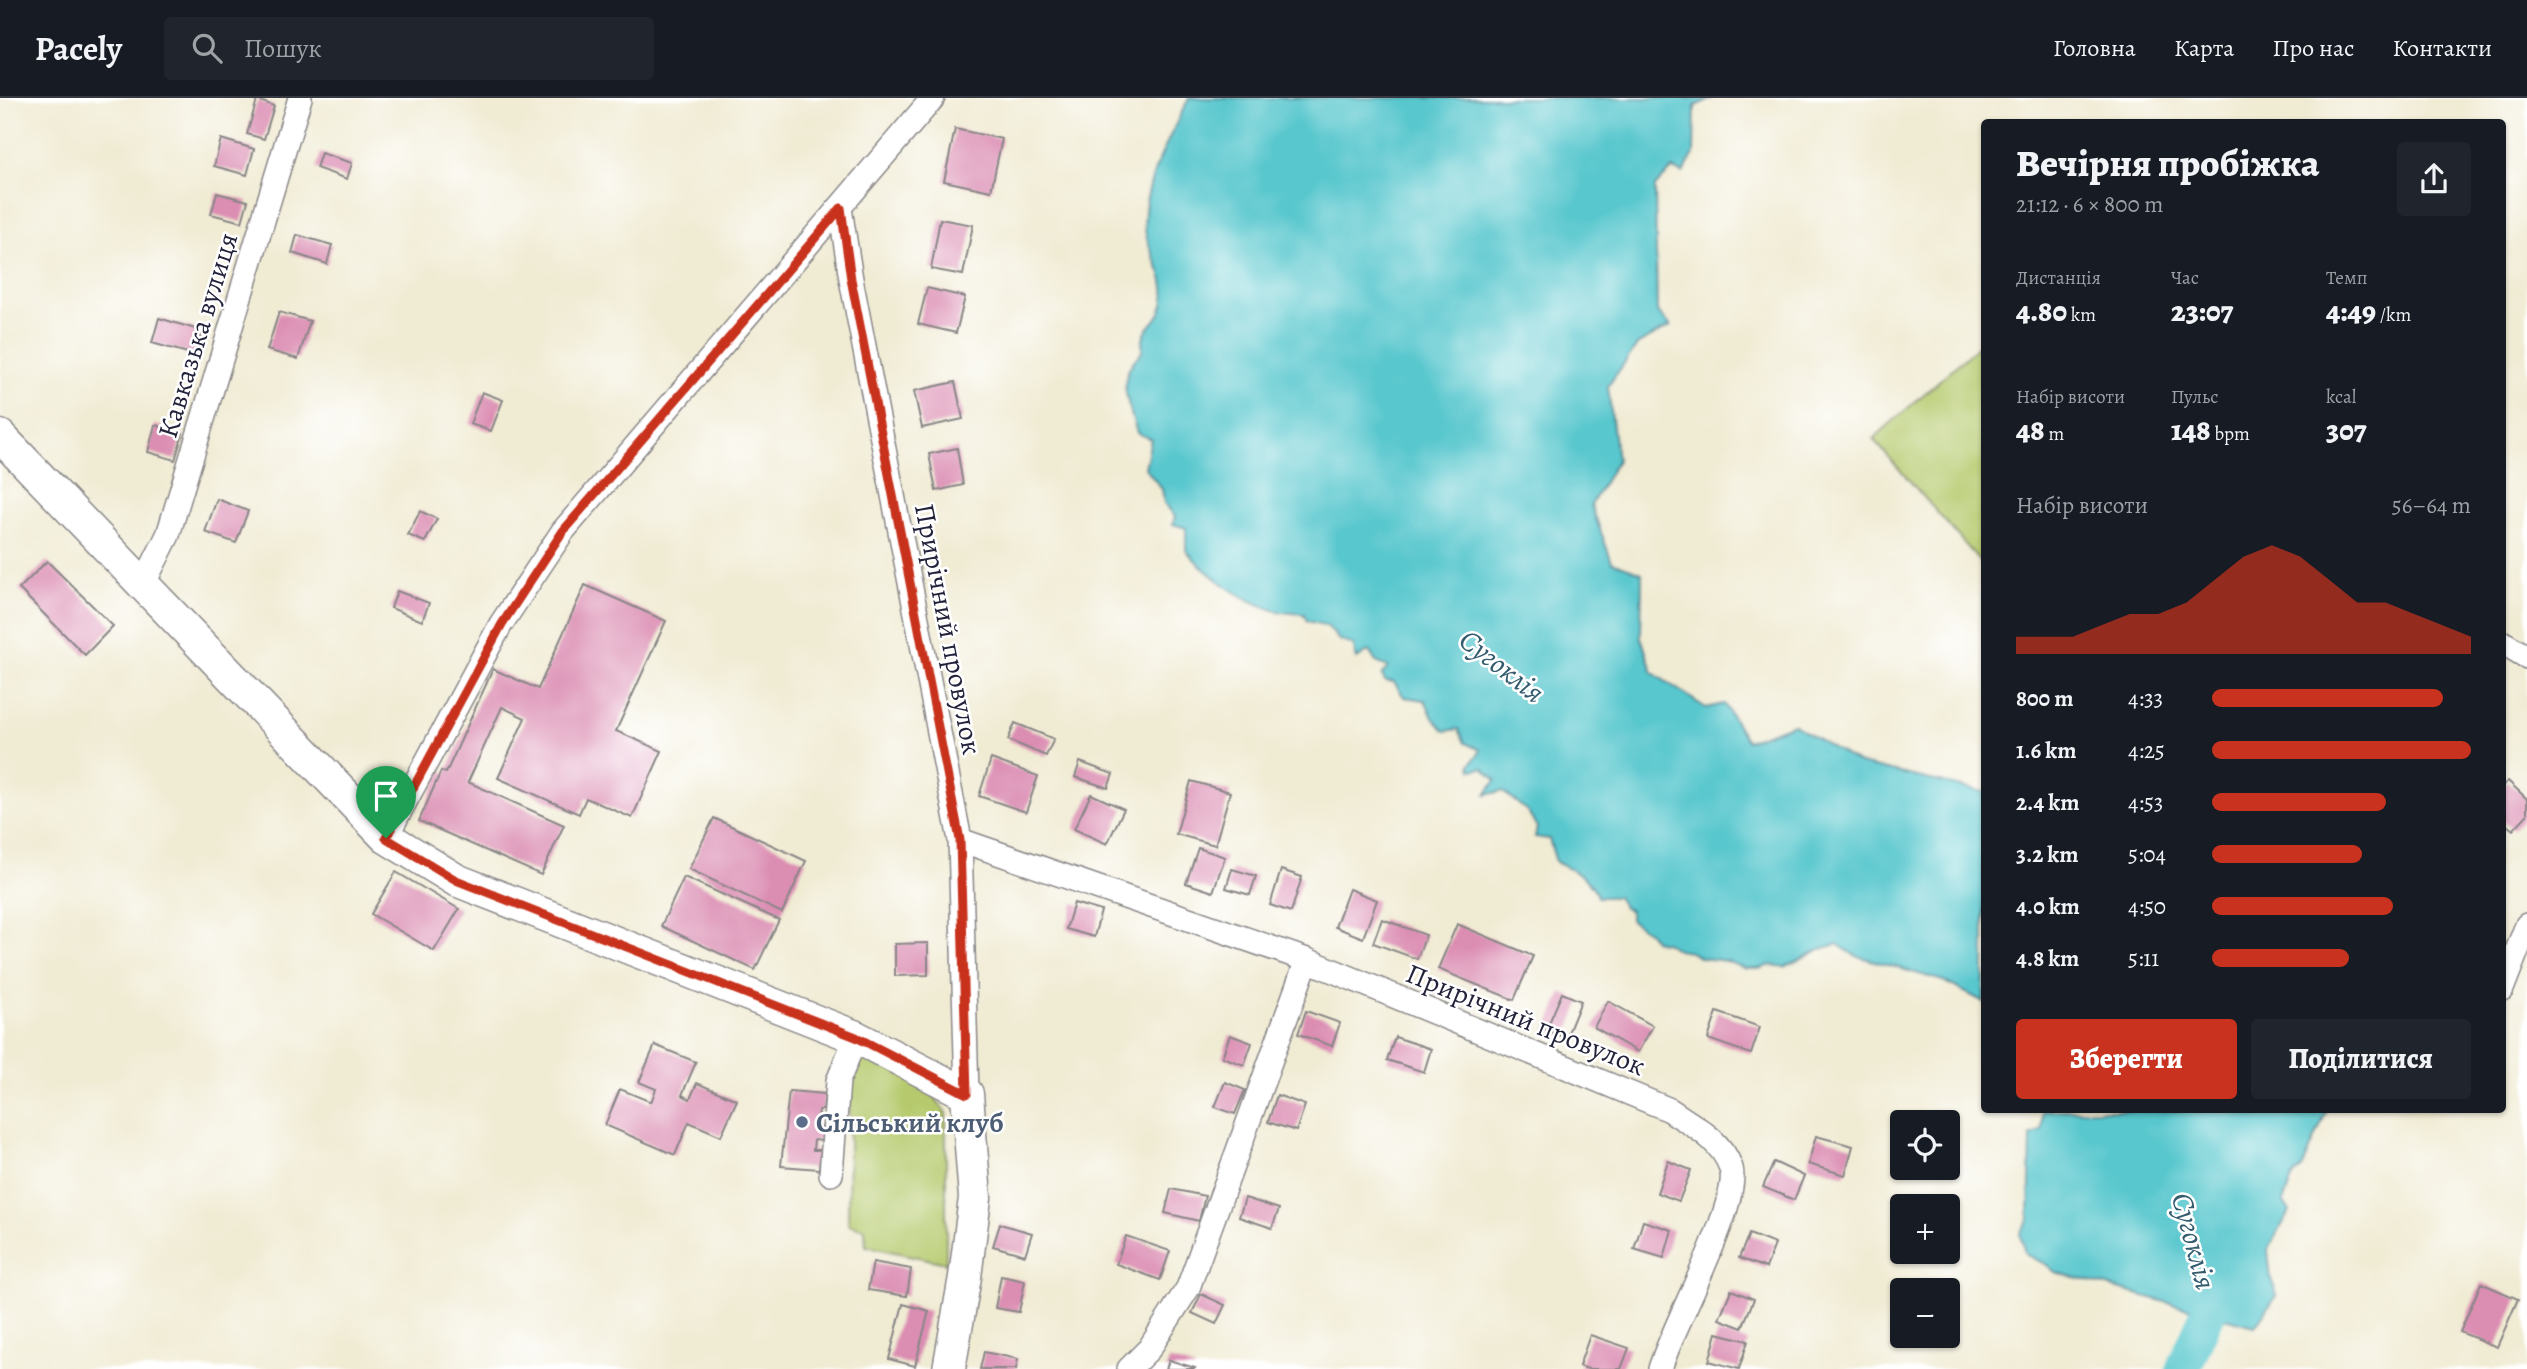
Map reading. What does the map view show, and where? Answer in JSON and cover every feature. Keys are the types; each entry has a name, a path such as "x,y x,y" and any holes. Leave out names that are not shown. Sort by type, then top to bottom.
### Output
{"street":[{"name":"Кавказька вулиця","path":"143,585 168,535 300,98"},
{"path":"386,838 502,624 563,531 933,98"},
{"name":"Прирічний провулок","path":"841,208 851,279 960,840 1307,960 1670,1110 1717,1142 1732,1170 1730,1195 1660,1369"},
{"path":"0,436 386,838 456,880 856,1037 967,1094"},
{"path":"2506,644 2527,657"},
{"path":"948,1369 965,1277 975,1198 967,1094 960,840"},
{"path":"2506,979 2527,925"},
{"path":"1129,1369 1149,1349 1188,1289 1307,960"},
{"path":"831,1174 838,1081 856,1037"}],"green space":[{"path":"1981,344 1981,563 1873,439"},
{"path":"863,1052 927,1086 946,1113 946,1263 866,1246 865,1229 848,1224 850,1067"}],"water":[{"path":"1189,98 1713,98 1695,106 1694,154 1683,173 1672,169 1655,187 1657,312 1671,326 1638,344 1608,386 1617,460 1591,505 1612,562 1642,573 1641,637 1653,673 1706,708 1724,704 1747,741 1793,724 1860,764 1981,791 1981,1000 1943,981 1854,955 1837,944 1785,967 1771,965 1759,969 1745,969 1727,961 1701,958 1654,940 1649,932 1630,920 1630,910 1624,908 1617,897 1597,897 1587,880 1556,862 1549,839 1535,837 1537,827 1526,810 1502,791 1486,795 1496,780 1483,768 1472,770 1470,765 1481,750 1465,743 1459,729 1445,731 1433,718 1425,700 1404,697 1394,682 1385,681 1382,675 1388,667 1376,662 1369,651 1357,659 1353,645 1339,640 1327,626 1307,621 1304,614 1264,607 1239,594 1205,570 1186,550 1186,528 1173,524 1175,516 1164,503 1162,489 1145,468 1151,439 1137,433 1126,390 1128,371 1142,352 1144,336 1163,305 1164,285 1147,239 1145,213 1152,179"},
{"path":"2043,1113 2326,1113 2303,1167 2293,1177 2283,1202 2290,1211 2268,1250 2271,1279 2277,1295 2255,1326 2055,1272 2025,1254 2020,1233 2029,1219 2031,1136 2042,1130"}],"building":[{"path":"257,100 274,106 264,139 247,134"},
{"path":"955,129 1002,139 991,191 944,181"},
{"path":"221,139 254,149 247,175 214,166"},
{"path":"321,153 352,163 347,179 316,168"},
{"path":"217,193 248,201 242,222 211,214"},
{"path":"940,219 973,225 963,275 931,269"},
{"path":"297,235 332,245 327,264 292,253"},
{"path":"927,288 965,297 956,333 918,324"},
{"path":"279,312 310,321 298,359 267,350"},
{"path":"159,318 202,331 195,355 152,343"},
{"path":"955,382 963,419 922,428 914,391"},
{"path":"482,392 503,400 491,431 470,424"},
{"path":"155,425 183,433 175,460 148,452"},
{"path":"957,448 963,485 936,491 929,454"},
{"path":"217,499 248,511 236,543 205,532"},
{"path":"420,511 437,519 425,542 408,535"},
{"path":"47,561 113,626 85,655 19,589"},
{"path":"585,585 666,621 616,731 662,751 632,818 586,798 579,814 498,778 525,718 502,707 468,782 564,825 541,875 419,821 441,771 446,773 493,669 538,689"},
{"path":"397,591 429,603 422,621 391,608"},
{"path":"1015,723 1054,739 1046,756 1008,740"},
{"path":"991,759 1038,776 1026,812 979,796"},
{"path":"1080,762 1113,774 1108,788 1075,777"},
{"path":"1191,781 1230,792 1215,845 1176,834"},
{"path":"2508,781 2527,799 2527,815 2513,830 2506,824"},
{"path":"1091,794 1124,809 1107,844 1074,829"},
{"path":"714,818 806,861 782,913 689,869"},
{"path":"1198,848 1225,857 1213,892 1186,883"},
{"path":"1232,869 1256,876 1250,895 1226,888"},
{"path":"1281,870 1302,877 1291,912 1270,905"},
{"path":"396,872 459,909 434,951 371,914"},
{"path":"684,877 779,920 755,970 661,926"},
{"path":"1349,889 1377,900 1363,938 1335,927"},
{"path":"1074,903 1101,911 1094,937 1066,929"},
{"path":"1382,919 1426,935 1417,959 1373,943"},
{"path":"1457,924 1533,956 1514,1000 1438,969"},
{"path":"928,943 928,975 895,976 895,944"},
{"path":"1562,993 1581,1001 1566,1038 1546,1030"},
{"path":"1608,1001 1653,1026 1638,1052 1594,1027"},
{"path":"1306,1011 1340,1023 1332,1046 1298,1034"},
{"path":"1717,1012 1760,1027 1751,1054 1708,1039"},
{"path":"1230,1035 1252,1043 1244,1065 1222,1057"},
{"path":"1395,1037 1431,1049 1424,1072 1387,1060"},
{"path":"655,1045 696,1062 682,1095 690,1099 697,1083 737,1100 721,1136 689,1122 675,1155 605,1125 620,1089 651,1102 656,1089 639,1082"},
{"path":"1225,1082 1245,1090 1235,1114 1215,1107"},
{"path":"789,1091 825,1094 817,1127 825,1128 823,1141 814,1140 813,1150 821,1150 819,1169 781,1166"},
{"path":"1277,1095 1305,1105 1296,1131 1268,1122"},
{"path":"1816,1136 1853,1146 1845,1175 1808,1164"},
{"path":"1668,1161 1691,1170 1679,1201 1657,1193"},
{"path":"1774,1162 1804,1176 1794,1200 1763,1187"},
{"path":"1171,1189 1205,1196 1199,1221 1165,1213"},
{"path":"1245,1198 1279,1209 1272,1228 1239,1217"},
{"path":"1643,1221 1672,1230 1664,1258 1634,1249"},
{"path":"1000,1224 1032,1233 1025,1255 993,1246"},
{"path":"1749,1234 1775,1244 1766,1268 1739,1258"},
{"path":"1126,1236 1170,1251 1160,1280 1116,1264"},
{"path":"873,1262 911,1269 907,1296 868,1290"},
{"path":"1001,1276 1025,1281 1019,1312 995,1308"},
{"path":"2481,1283 2518,1299 2497,1347 2460,1332"},
{"path":"1731,1290 1754,1299 1742,1328 1719,1319"},
{"path":"1201,1294 1225,1305 1216,1324 1192,1313"},
{"path":"903,1304 929,1311 915,1366 889,1359"},
{"path":"1717,1333 1748,1341 1739,1369 1709,1361"},
{"path":"1590,1335 1629,1348 1621,1369 1588,1369 1579,1366"},
{"path":"984,1352 1018,1359 1016,1369 980,1369"},
{"path":"1169,1360 1195,1368 1166,1369"}],"waterway":[{"name":"Сугоклія","path":"2183,1369 2211,1306 2201,1268"}],"place":[{"name":"Сільський клуб","path":"802,1122"}],"route":[{"path":"841,208 851,279 960,840 967,1094 856,1037 456,880 386,838 502,624 563,531 841,208"}]}
